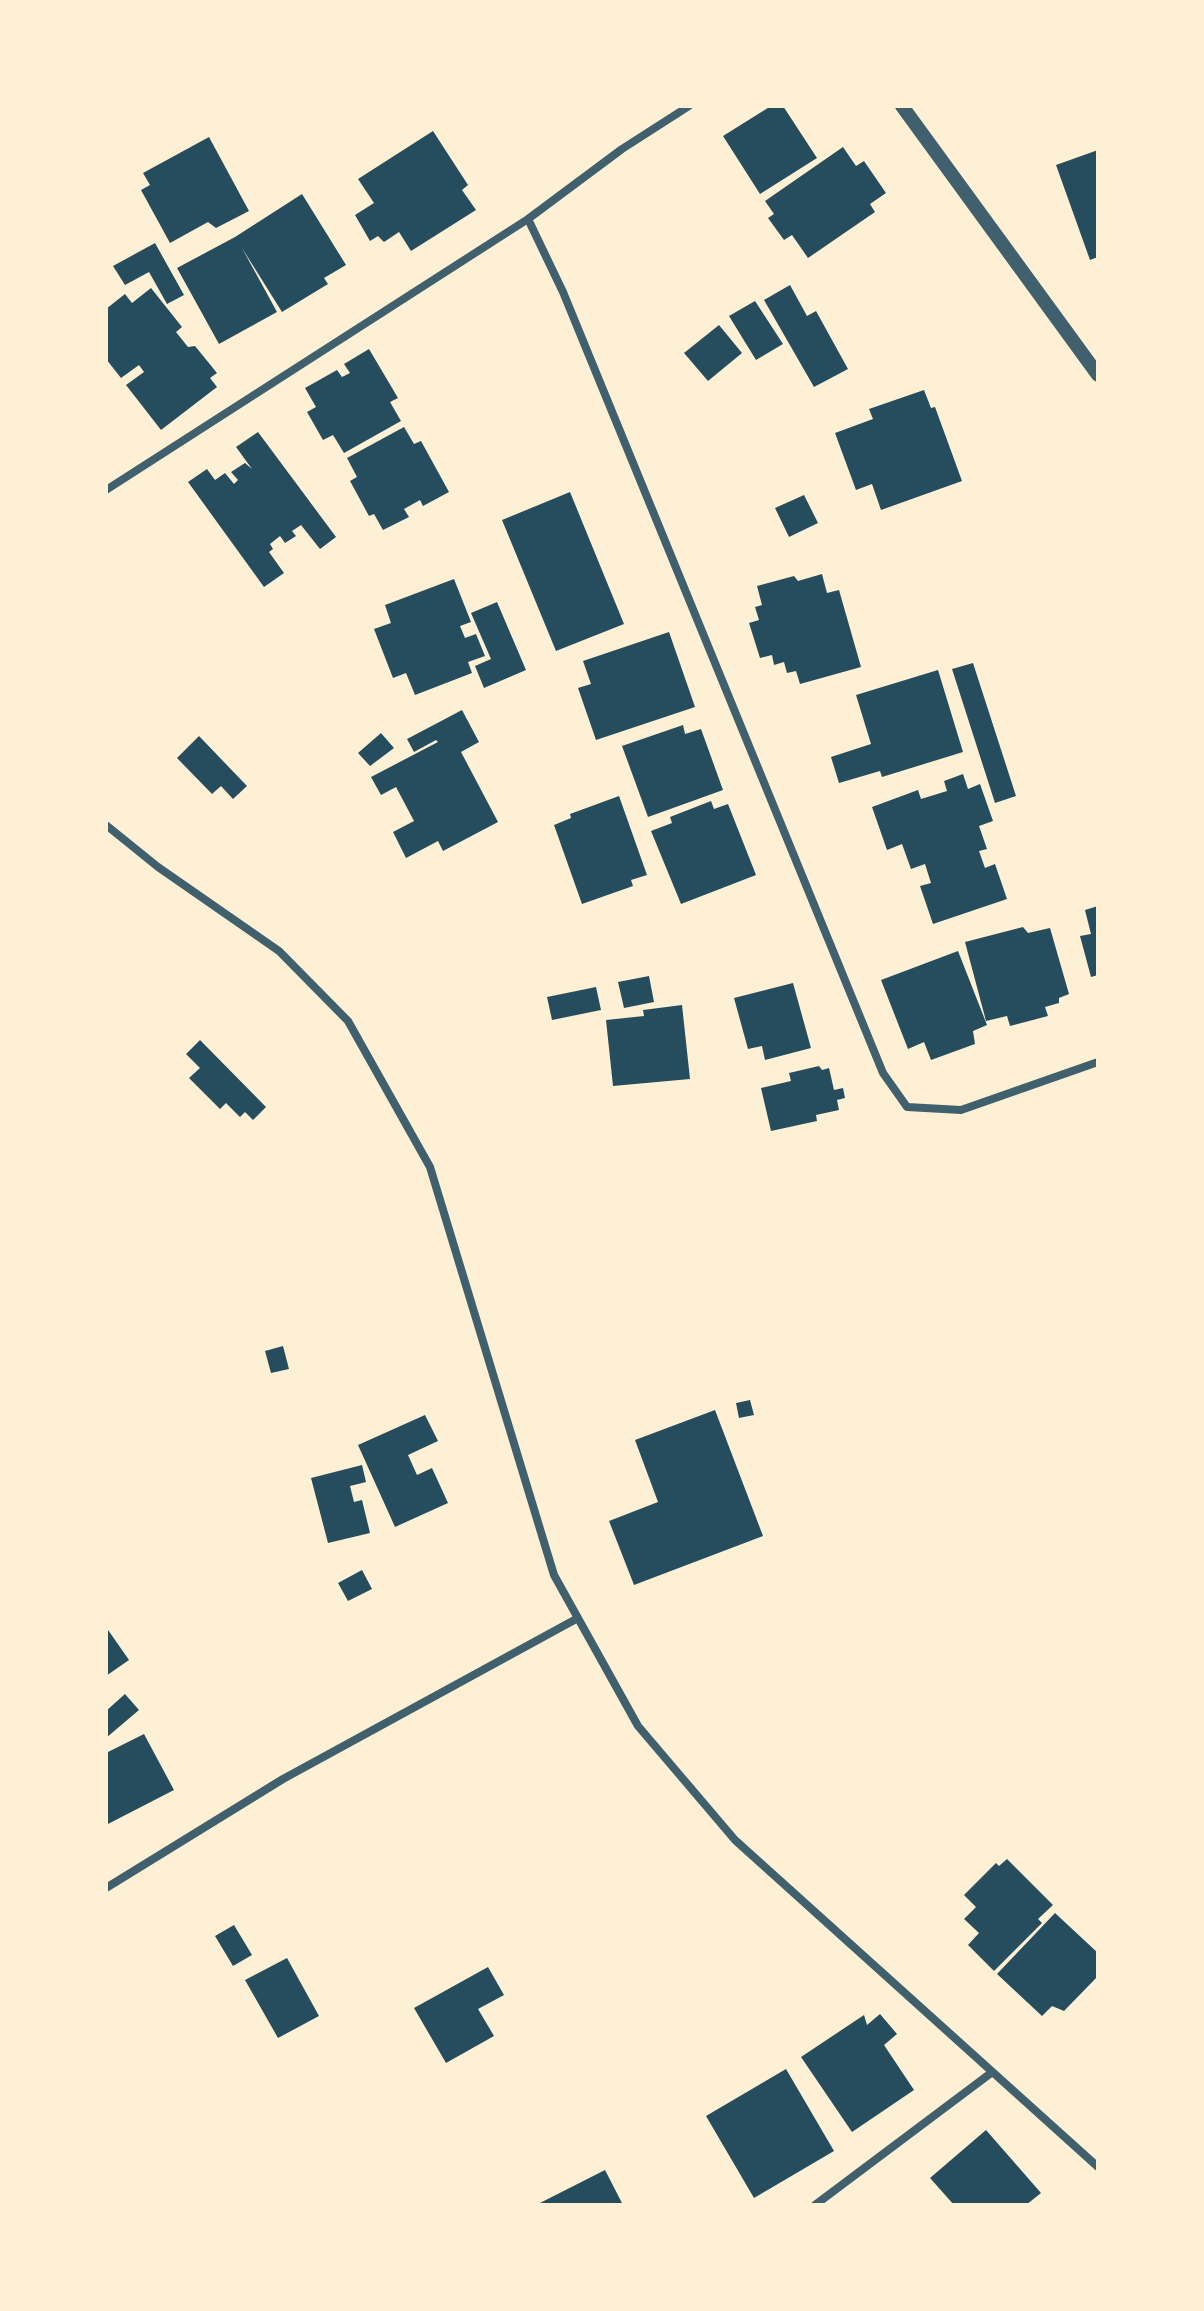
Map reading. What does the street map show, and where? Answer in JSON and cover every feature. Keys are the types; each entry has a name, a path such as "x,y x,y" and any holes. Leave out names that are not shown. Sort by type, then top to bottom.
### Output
{"street":[{"path":"106,490 528,219 622,149 689,106"},
{"path":"902,106 1098,375"},
{"path":"528,219 581,335 883,1073 907,1107 961,1110 1098,1062"},
{"path":"106,825 158,867 279,951 348,1021 430,1167 554,1575 638,1726 735,1840 1098,2167"},
{"path":"106,1888 283,1779 578,1618"},
{"path":"815,2205 991,2073"}],"building":[{"path":"771,106 783,106 817,158 760,194 723,136"},
{"path":"433,131 468,185 462,190 476,210 411,251 399,232 384,242 378,236 370,241 355,215 374,203 358,179"},
{"path":"209,137 249,211 216,228 208,222 170,243 141,190 150,185 143,173"},
{"path":"843,147 856,166 864,161 886,193 870,204 875,212 808,258 792,235 784,240 768,218 774,214 765,201"},
{"path":"1098,150 1098,257 1090,260 1056,165"},
{"path":"302,194 346,265 324,278 328,284 282,312 242,248 277,312 219,344 177,268 235,237"},
{"path":"155,243 184,295 167,304 149,272 125,285 113,266"},
{"path":"790,285 807,316 816,311 848,369 814,387 764,300"},
{"path":"151,288 182,327 176,332 188,347 195,346 217,373 210,378 217,387 161,430 126,385 144,372 139,365 121,378 106,359 106,309 125,294 132,303"},
{"path":"755,301 783,344 756,360 729,316"},
{"path":"719,325 742,353 708,381 684,353"},
{"path":"369,349 398,398 390,402 401,421 344,453 333,435 323,440 307,412 316,407 305,388 337,370 342,377 350,373 344,364"},
{"path":"924,390 931,408 935,407 962,481 881,510 872,484 856,490 835,433 873,419 869,409"},
{"path":"404,427 414,444 421,441 449,492 423,506 420,500 404,509 409,517 383,530 374,514 369,516 350,481 357,477 347,458"},
{"path":"258,432 336,537 320,549 301,525 292,531 296,536 285,543 280,536 270,544 273,549 269,552 284,573 264,587 188,482 207,469 215,480 225,473 234,484 238,480 231,472 245,463 252,469 236,447"},
{"path":"570,492 624,624 556,651 502,520"},
{"path":"804,495 818,523 789,537 775,508"},
{"path":"822,574 827,593 839,590 861,667 800,684 796,671 787,673 784,662 774,665 772,655 760,658 749,623 759,620 755,607 762,605 757,586 794,576 798,581"},
{"path":"454,579 471,622 460,626 465,638 476,634 485,656 468,662 472,673 415,695 406,673 393,678 374,629 391,623 385,605"},
{"path":"497,602 526,670 484,688 475,666 491,659 471,613"},
{"path":"669,632 695,707 596,740 578,688 591,684 583,661"},
{"path":"973,663 1016,796 995,803 952,669"},
{"path":"938,670 963,752 882,777 880,771 839,783 831,757 871,744 856,695"},
{"path":"462,710 479,742 461,752 498,822 443,851 438,841 406,858 393,832 414,821 396,787 381,795 371,777 438,742 436,740 414,752 407,739"},
{"path":"683,725 685,734 701,729 723,790 648,817 622,746"},
{"path":"381,733 394,748 370,766 358,753"},
{"path":"199,736 247,786 233,799 221,786 212,794 177,758"},
{"path":"963,774 968,789 980,784 993,821 979,826 987,849 979,851 985,868 995,864 1007,899 933,924 920,886 931,883 925,864 911,869 902,844 887,850 872,807 918,790 921,799 947,791 944,781"},
{"path":"619,796 647,875 631,880 633,886 582,904 554,825 571,818 570,814"},
{"path":"711,801 714,809 728,804 756,875 681,904 651,831 672,823 670,817"},
{"path":"1098,906 1098,975 1091,977 1080,936 1091,934 1085,910"},
{"path":"1023,927 1028,933 1050,928 1069,994 1059,998 1059,1003 1045,1007 1048,1016 1010,1026 1007,1016 986,1021 965,942"},
{"path":"958,951 987,1025 973,1031 975,1044 931,1060 924,1042 908,1049 881,980"},
{"path":"649,976 654,1002 624,1008 618,982"},
{"path":"793,983 811,1048 765,1060 762,1046 748,1049 734,998"},
{"path":"596,987 601,1010 552,1020 547,997"},
{"path":"682,1005 690,1079 613,1086 606,1020 644,1016 643,1010"},
{"path":"200,1040 266,1107 253,1120 245,1112 240,1117 226,1103 220,1109 189,1078 200,1068 186,1054"},
{"path":"819,1066 822,1070 829,1068 834,1090 843,1088 845,1098 837,1100 839,1110 816,1115 817,1121 771,1131 761,1088 791,1081 789,1073"},
{"path":"283,1346 289,1369 271,1373 265,1351"},
{"path":"750,1400 754,1415 739,1418 736,1403"},
{"path":"715,1410 763,1536 634,1585 609,1521 658,1502 635,1440"},
{"path":"425,1415 438,1441 408,1455 417,1475 432,1468 448,1503 395,1527 358,1445"},
{"path":"362,1465 366,1482 350,1486 354,1502 362,1500 370,1533 328,1543 311,1478"},
{"path":"362,1570 372,1589 348,1601 338,1583"},
{"path":"106,1627 129,1660 106,1676"},
{"path":"125,1694 139,1710 106,1738 106,1711"},
{"path":"144,1734 174,1790 106,1825 106,1753"},
{"path":"1007,1859 1053,1905 1038,1919 1042,1923 994,1971 968,1945 979,1933 964,1919 976,1907 964,1895 996,1863 999,1866"},
{"path":"1055,1913 1098,1953 1098,1976 1064,2011 1052,2006 1042,2016 997,1974"},
{"path":"234,1925 252,1955 233,1966 215,1936"},
{"path":"287,1958 319,2016 278,2038 245,1980"},
{"path":"488,1967 504,1995 478,2009 494,2036 446,2063 414,2008"},
{"path":"880,2014 897,2034 884,2045 914,2090 852,2132 801,2057 864,2015 867,2025"},
{"path":"786,2069 834,2151 754,2198 706,2116"},
{"path":"986,2130 1041,2193 1026,2205 954,2205 930,2178"},
{"path":"605,2170 623,2205 536,2205"}]}
